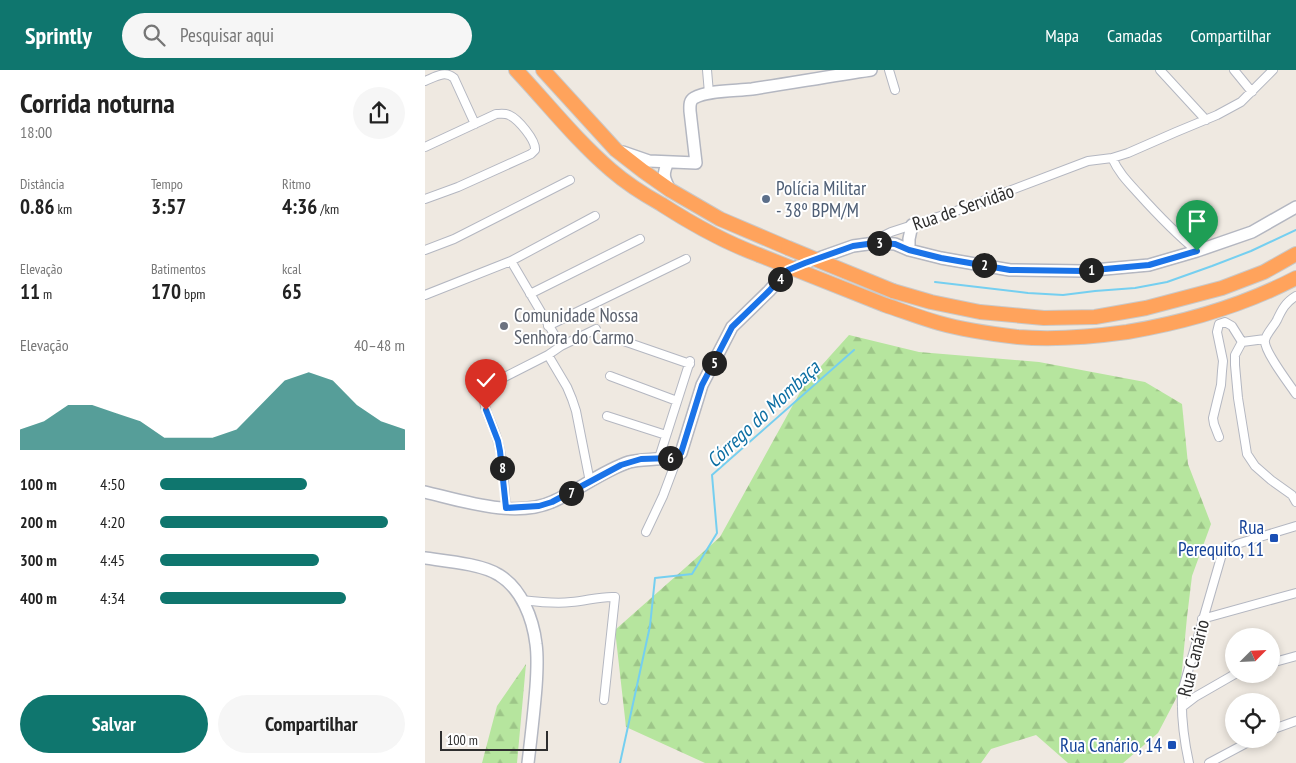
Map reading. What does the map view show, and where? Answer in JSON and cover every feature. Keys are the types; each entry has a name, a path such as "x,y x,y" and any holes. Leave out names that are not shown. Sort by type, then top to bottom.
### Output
{"highway":[{"path":"516,70 579,139 610,169 629,184 693,224 738,247 885,305 940,323 1019,337 1063,338 1109,334 1194,318 1233,306 1296,278"},
{"path":"543,70 616,150 670,190 720,219 893,291 931,302 980,312 1044,318 1095,317 1146,308 1222,288 1264,272 1296,254"}],"main road":[{"path":"616,150 649,160 696,163 691,124 690,103 692,100 704,95 871,70"},
{"path":"669,162 663,176 670,190"},
{"path":"875,243 895,244 909,250 941,258 1010,270 1083,271 1149,265 1197,251 1252,232 1296,207"},
{"path":"909,250 912,225"},
{"name":"Rua de Servidão","path":"678,456 681,453 702,385 732,327 788,270 853,246 875,243"},
{"path":"425,492 481,505 506,508 539,506 552,502 621,465 641,459 678,456"},
{"path":"425,558 474,566 499,574 509,582 523,600 535,637 537,665 528,763"}],"street":[{"path":"704,95 707,70"},
{"path":"889,70 895,90"},
{"path":"1160,70 1206,120"},
{"path":"1234,70 1252,92"},
{"name":"Rua de Servidão","path":"875,243 891,232 956,211 1088,161 1113,158 1128,153 1206,120 1241,102 1273,70"},
{"path":"425,81 443,73 451,75 475,124"},
{"path":"425,147 496,114 509,115 519,123 535,144 535,150 531,154 425,200"},
{"path":"1113,158 1121,174 1156,213 1197,251"},
{"path":"425,250 454,239 570,180"},
{"path":"425,295 511,262 595,216"},
{"path":"530,294 641,239"},
{"path":"548,326 687,259"},
{"path":"511,262 561,346"},
{"path":"1278,287 1286,303"},
{"path":"1296,296 1286,303 1265,339 1269,354 1296,394"},
{"path":"1219,437 1213,424 1213,418 1221,385 1223,361 1217,332 1219,324 1228,322 1242,342"},
{"path":"506,508 500,451 486,410 483,390 487,386 548,355 561,346 596,329"},
{"path":"612,337 690,362 659,458"},
{"path":"1242,342 1265,339"},
{"path":"1242,342 1235,355 1235,366 1247,454 1255,466 1293,495 1296,502"},
{"path":"548,355 567,387 576,411 590,482"},
{"path":"610,376 677,401"},
{"path":"607,416 666,435"},
{"path":"646,532 663,496 678,456"},
{"name":"Rua Canário","path":"1189,763 1185,741 1182,692 1222,554 1237,544 1296,526"},
{"path":"1202,618 1296,593"},
{"path":"523,600 557,603 608,596 615,597 605,700"},
{"path":"1280,660 1296,656"},
{"path":"1182,707 1225,680"},
{"path":"1280,727 1296,721"},
{"path":"1209,763 1237,748"}],"green space":[{"path":"849,335 919,352 1039,362 1145,382 1182,404 1188,464 1211,524 1192,576 1180,691 1158,733 1123,763 1068,763 1036,735 991,749 981,763 705,763 626,727 615,630 720,537 804,385"},
{"path":"526,664 517,763 482,763 497,706"}],"waterway":[{"path":"935,282 1028,293 1063,295 1135,288 1167,282 1212,266 1251,251 1296,230"},
{"name":"Córrego do Mombaça","path":"620,763 650,626 655,578 692,574 717,533 712,475 854,350"}],"place":[{"name":"Polícia Militar - 38º BPM/M","path":"766,199"},
{"name":"Comunidade Nossa Senhora do Carmo","path":"504,326"},
{"name":"Rua Perequito, 11","path":"1274,538"},
{"name":"Rua Canário, 14","path":"1172,745"}],"route":[{"path":"486,410 498,441 506,508 539,506 552,502 631,461 678,456 681,453 702,385 732,327 788,270 805,263 853,246 875,243 895,244 909,250 941,258 1010,270 1083,271 1149,265 1197,251"}]}
